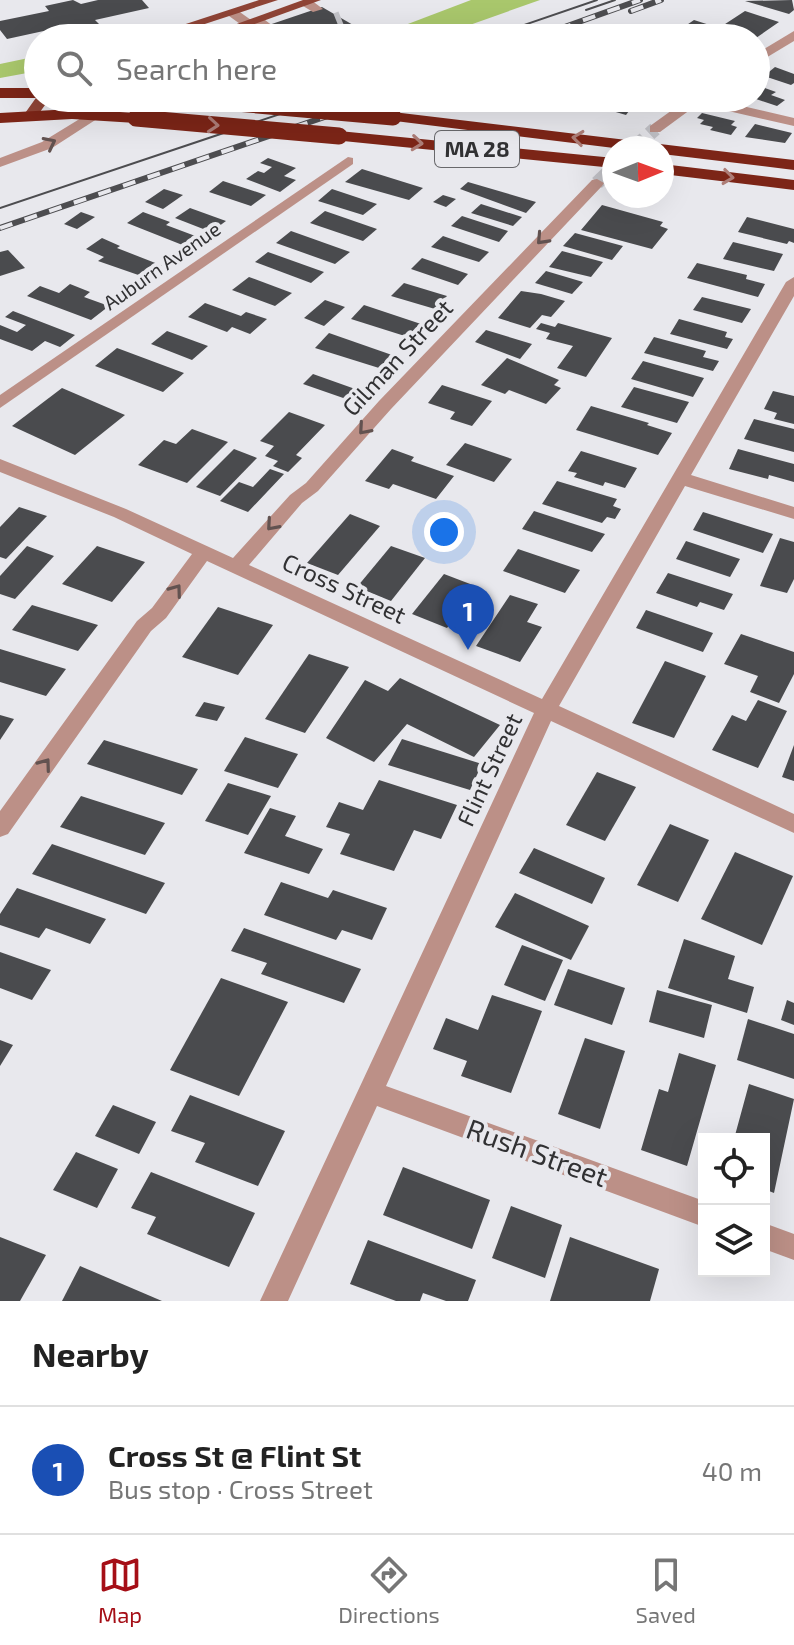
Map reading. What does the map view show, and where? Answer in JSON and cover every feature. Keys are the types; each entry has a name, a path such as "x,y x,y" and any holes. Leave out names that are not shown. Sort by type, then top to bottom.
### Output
{"highway":[{"path":"0,93 24,93"},
{"name":"MA 28","path":"337,112 602,142"},
{"name":"MA 28","path":"0,118 96,115 602,162"},
{"path":"674,150 794,165"},
{"path":"674,170 794,185"}],"main road":[{"path":"196,24 272,0"},
{"path":"253,24 279,12 311,3"},
{"path":"30,116 33,112"},
{"path":"65,115 68,112"}],"street":[{"path":"233,13 257,23"},
{"path":"770,51 794,35"},
{"path":"655,129 676,112"},
{"path":"752,112 794,122"},
{"path":"0,163 47,145 96,115"},
{"name":"Auburn Avenue","path":"0,403 348,161"},
{"name":"Gilman Street","path":"236,567 296,499 312,487 385,405 597,183"},
{"name":"Flint Street","path":"274,1301 545,712 794,282"},
{"name":"Cross Street","path":"0,465 68,490 794,824"},
{"path":"680,478 794,513"},
{"path":"0,828 144,626 159,613 204,552"},
{"name":"Rush Street","path":"371,1092 698,1212"},
{"path":"770,1238 794,1247"}],"green space":[{"path":"471,0 540,0 472,24 408,24"},
{"path":"24,59 24,74 0,78 0,64"}],"building":[{"path":"73,0 81,4 98,0 142,0 149,8 95,20 99,24 24,24 24,35 7,39 0,30 0,21 49,11 45,6"},
{"path":"792,0 794,10 789,14 745,1"},
{"path":"322,7 351,24 272,24"},
{"path":"745,11 779,22 770,28 770,24 725,24"},
{"path":"775,67 794,74 794,83 791,85 770,78 770,71"},
{"path":"770,90 776,92 771,95 785,100 777,106 770,104"},
{"path":"702,113 735,121 731,125 737,127 731,135 710,130 713,127 700,124 704,120 697,118"},
{"path":"755,124 792,133 785,143 745,137"},
{"path":"268,158 296,168 284,176 296,180 280,192 246,179 272,167 260,163"},
{"path":"362,169 423,188 409,200 345,182"},
{"path":"223,181 266,195 251,206 209,192"},
{"path":"468,182 536,202 526,213 460,189"},
{"path":"164,189 183,195 163,209 145,202"},
{"path":"332,189 377,204 363,215 318,201"},
{"path":"443,195 456,199 446,207 433,202"},
{"path":"481,204 522,217 513,226 471,213"},
{"path":"602,205 602,208 613,208 663,222 660,226 668,229 652,249 581,230"},
{"path":"190,208 226,221 211,232 175,218"},
{"path":"325,211 377,229 363,241 310,223"},
{"path":"81,212 95,217 77,229 64,224"},
{"path":"143,212 198,237 185,246 127,223"},
{"path":"462,216 508,231 499,242 451,226"},
{"path":"747,217 794,229 794,243 738,232"},
{"path":"291,231 350,252 335,264 276,243"},
{"path":"575,233 623,246 612,260 563,246"},
{"path":"443,236 489,252 479,262 431,247"},
{"path":"102,238 120,246 117,248 163,266 147,278 98,261 104,257 86,249"},
{"path":"733,242 783,254 774,271 723,259"},
{"path":"8,250 25,268 0,276 0,252"},
{"path":"562,251 603,262 591,277 549,267"},
{"path":"268,252 324,272 311,283 255,262"},
{"path":"422,258 468,274 458,285 411,269"},
{"path":"697,263 747,275 746,279 765,284 758,297 687,278"},
{"path":"546,271 583,282 572,294 535,283"},
{"path":"249,277 292,293 275,306 232,290"},
{"path":"404,283 447,296 435,309 391,296"},
{"path":"70,284 90,292 84,297 109,306 91,320 27,296 40,286 59,293"},
{"path":"521,291 565,301 551,317 542,315 530,328 498,318"},
{"path":"702,297 751,309 742,323 693,310"},
{"path":"325,300 345,307 324,326 304,318"},
{"path":"205,303 241,316 246,312 267,319 250,334 232,327 227,332 188,317"},
{"path":"364,305 421,324 408,337 351,319"},
{"path":"13,311 75,335 60,347 45,341 32,351 0,339 0,325 17,332 26,325 5,317"},
{"path":"679,319 727,332 725,337 733,339 727,349 670,334"},
{"path":"541,323 555,327 558,323 612,338 586,377 557,368 573,346 546,339 550,333 536,329"},
{"path":"486,330 532,344 520,359 475,342"},
{"path":"167,331 208,346 192,360 151,344"},
{"path":"329,333 392,355 379,368 315,348"},
{"path":"654,337 706,351 703,357 719,361 713,371 644,353"},
{"path":"117,348 184,373 163,392 95,366"},
{"path":"507,358 559,380 554,385 561,388 546,404 509,390 505,394 481,385"},
{"path":"643,361 704,378 693,397 631,379"},
{"path":"313,374 358,390 349,400 303,384"},
{"path":"442,385 492,401 472,426 450,419 455,412 428,403"},
{"path":"634,387 689,402 677,423 621,407"},
{"path":"62,388 125,415 75,455 12,426"},
{"path":"773,391 794,396 794,424 774,419 777,413 764,409"},
{"path":"591,406 672,433 658,455 576,430"},
{"path":"289,412 325,425 296,455 302,458 288,472 273,466 278,461 265,456 274,446 260,441"},
{"path":"754,419 794,429 794,452 744,439"},
{"path":"192,429 228,442 187,483 138,465 164,440 176,444"},
{"path":"465,443 512,459 494,482 446,465"},
{"path":"234,449 257,458 220,496 196,487"},
{"path":"392,449 414,457 411,461 454,476 436,499 393,484 389,489 365,481"},
{"path":"738,449 794,464 794,482 729,469"},
{"path":"581,451 637,468 625,488 605,482 603,486 574,477 577,473 568,471"},
{"path":"270,469 284,474 248,512 220,501 239,482 253,487"},
{"path":"557,481 617,499 613,506 621,509 615,519 607,517 602,523 542,504"},
{"path":"19,507 47,516 6,559 0,557 0,527"},
{"path":"534,511 605,534 592,552 522,529"},
{"path":"703,512 773,534 763,553 693,530"},
{"path":"350,514 380,526 338,575 307,563"},
{"path":"780,538 794,542 794,579 787,593 760,586"},
{"path":"686,541 740,559 730,577 676,559"},
{"path":"27,546 54,556 15,599 0,594 0,576"},
{"path":"97,546 145,562 112,602 62,584"},
{"path":"391,546 425,558 391,601 357,587"},
{"path":"518,549 580,570 565,593 503,571"},
{"path":"668,573 733,594 724,610 700,602 697,607 656,593"},
{"path":"444,574 478,587 447,628 412,614"},
{"path":"510,595 538,604 527,622 542,627 520,662 476,646"},
{"path":"32,605 98,625 78,651 12,630"},
{"path":"218,607 273,625 238,675 182,657"},
{"path":"646,610 713,633 703,652 636,628"},
{"path":"741,634 794,652 794,674 779,703 750,692 758,676 724,664"},
{"path":"0,649 66,669 46,696 0,682"},
{"path":"309,654 349,667 305,733 265,719"},
{"path":"665,661 706,676 674,738 632,723"},
{"path":"400,678 500,725 474,757 407,724 374,762 326,738 365,680 388,691"},
{"path":"758,700 787,711 758,768 712,750 732,715 746,721"},
{"path":"204,702 225,707 217,721 195,716"},
{"path":"0,715 14,719 0,740"},
{"path":"245,737 298,754 278,788 224,771"},
{"path":"402,739 482,764 470,790 388,765"},
{"path":"104,740 198,769 182,795 87,764"},
{"path":"794,745 794,781 782,777"},
{"path":"597,772 636,787 605,841 566,825"},
{"path":"379,780 457,805 441,839 414,830 394,871 340,854 350,834 326,827 339,802 363,810"},
{"path":"228,783 271,796 248,835 205,821"},
{"path":"81,796 165,823 145,855 60,827"},
{"path":"270,808 296,816 285,836 323,849 309,874 244,853"},
{"path":"670,824 709,840 678,902 637,885"},
{"path":"52,844 165,883 146,914 32,874"},
{"path":"534,848 605,878 592,904 519,873"},
{"path":"735,852 793,876 762,945 701,919"},
{"path":"281,882 328,898 333,890 387,908 372,940 342,930 336,940 264,915"},
{"path":"17,888 106,919 90,944 46,928 39,938 0,925 0,914"},
{"path":"515,893 589,926 571,960 495,927"},
{"path":"244,928 361,969 344,1003 261,974 267,963 231,951"},
{"path":"684,939 735,956 728,979 754,987 747,1013 668,988"},
{"path":"522,945 563,960 545,1001 504,985"},
{"path":"0,952 51,970 32,1000 0,988"},
{"path":"568,969 625,988 612,1025 554,1005"},
{"path":"221,978 288,1002 239,1096 170,1070"},
{"path":"657,990 712,1005 704,1038 649,1022"},
{"path":"492,995 542,1011 511,1093 461,1076 467,1061 433,1049 446,1018 478,1030"},
{"path":"787,1000 794,1003 794,1025 781,1020"},
{"path":"748,1019 794,1034 794,1079 737,1060"},
{"path":"585,1038 625,1051 600,1129 558,1114"},
{"path":"0,1040 13,1045 0,1066"},
{"path":"679,1053 716,1065 687,1166 641,1150 659,1089 668,1092"},
{"path":"749,1084 794,1099 774,1193 770,1191 770,1133 736,1133"},
{"path":"190,1095 285,1131 258,1186 195,1162 205,1143 171,1131"},
{"path":"113,1105 156,1122 139,1154 95,1136"},
{"path":"76,1152 118,1169 97,1208 53,1190"},
{"path":"403,1167 490,1200 472,1249 383,1215"},
{"path":"151,1172 255,1213 229,1267 147,1234 156,1217 131,1208"},
{"path":"511,1206 562,1225 545,1278 492,1258"},
{"path":"0,1237 46,1255 20,1301 0,1301"},
{"path":"570,1237 659,1269 650,1301 550,1301"},
{"path":"368,1240 476,1280 468,1301 446,1301 423,1293 420,1301 396,1301 350,1284"},
{"path":"80,1266 162,1301 62,1301"}],"tunnel":[{"path":"336,20 341,18"},
{"path":"647,136 655,129"},
{"path":"597,183 602,178"}],"tram line":[{"path":"527,24 597,0"},
{"path":"586,10 615,0"},
{"path":"0,208 286,112"}],"railway":[{"path":"573,24 640,0"},
{"path":"631,11 661,0"},
{"path":"0,228 339,112"}],"place":[{"name":"Cross St @ Flint St","path":"468,650"}]}
